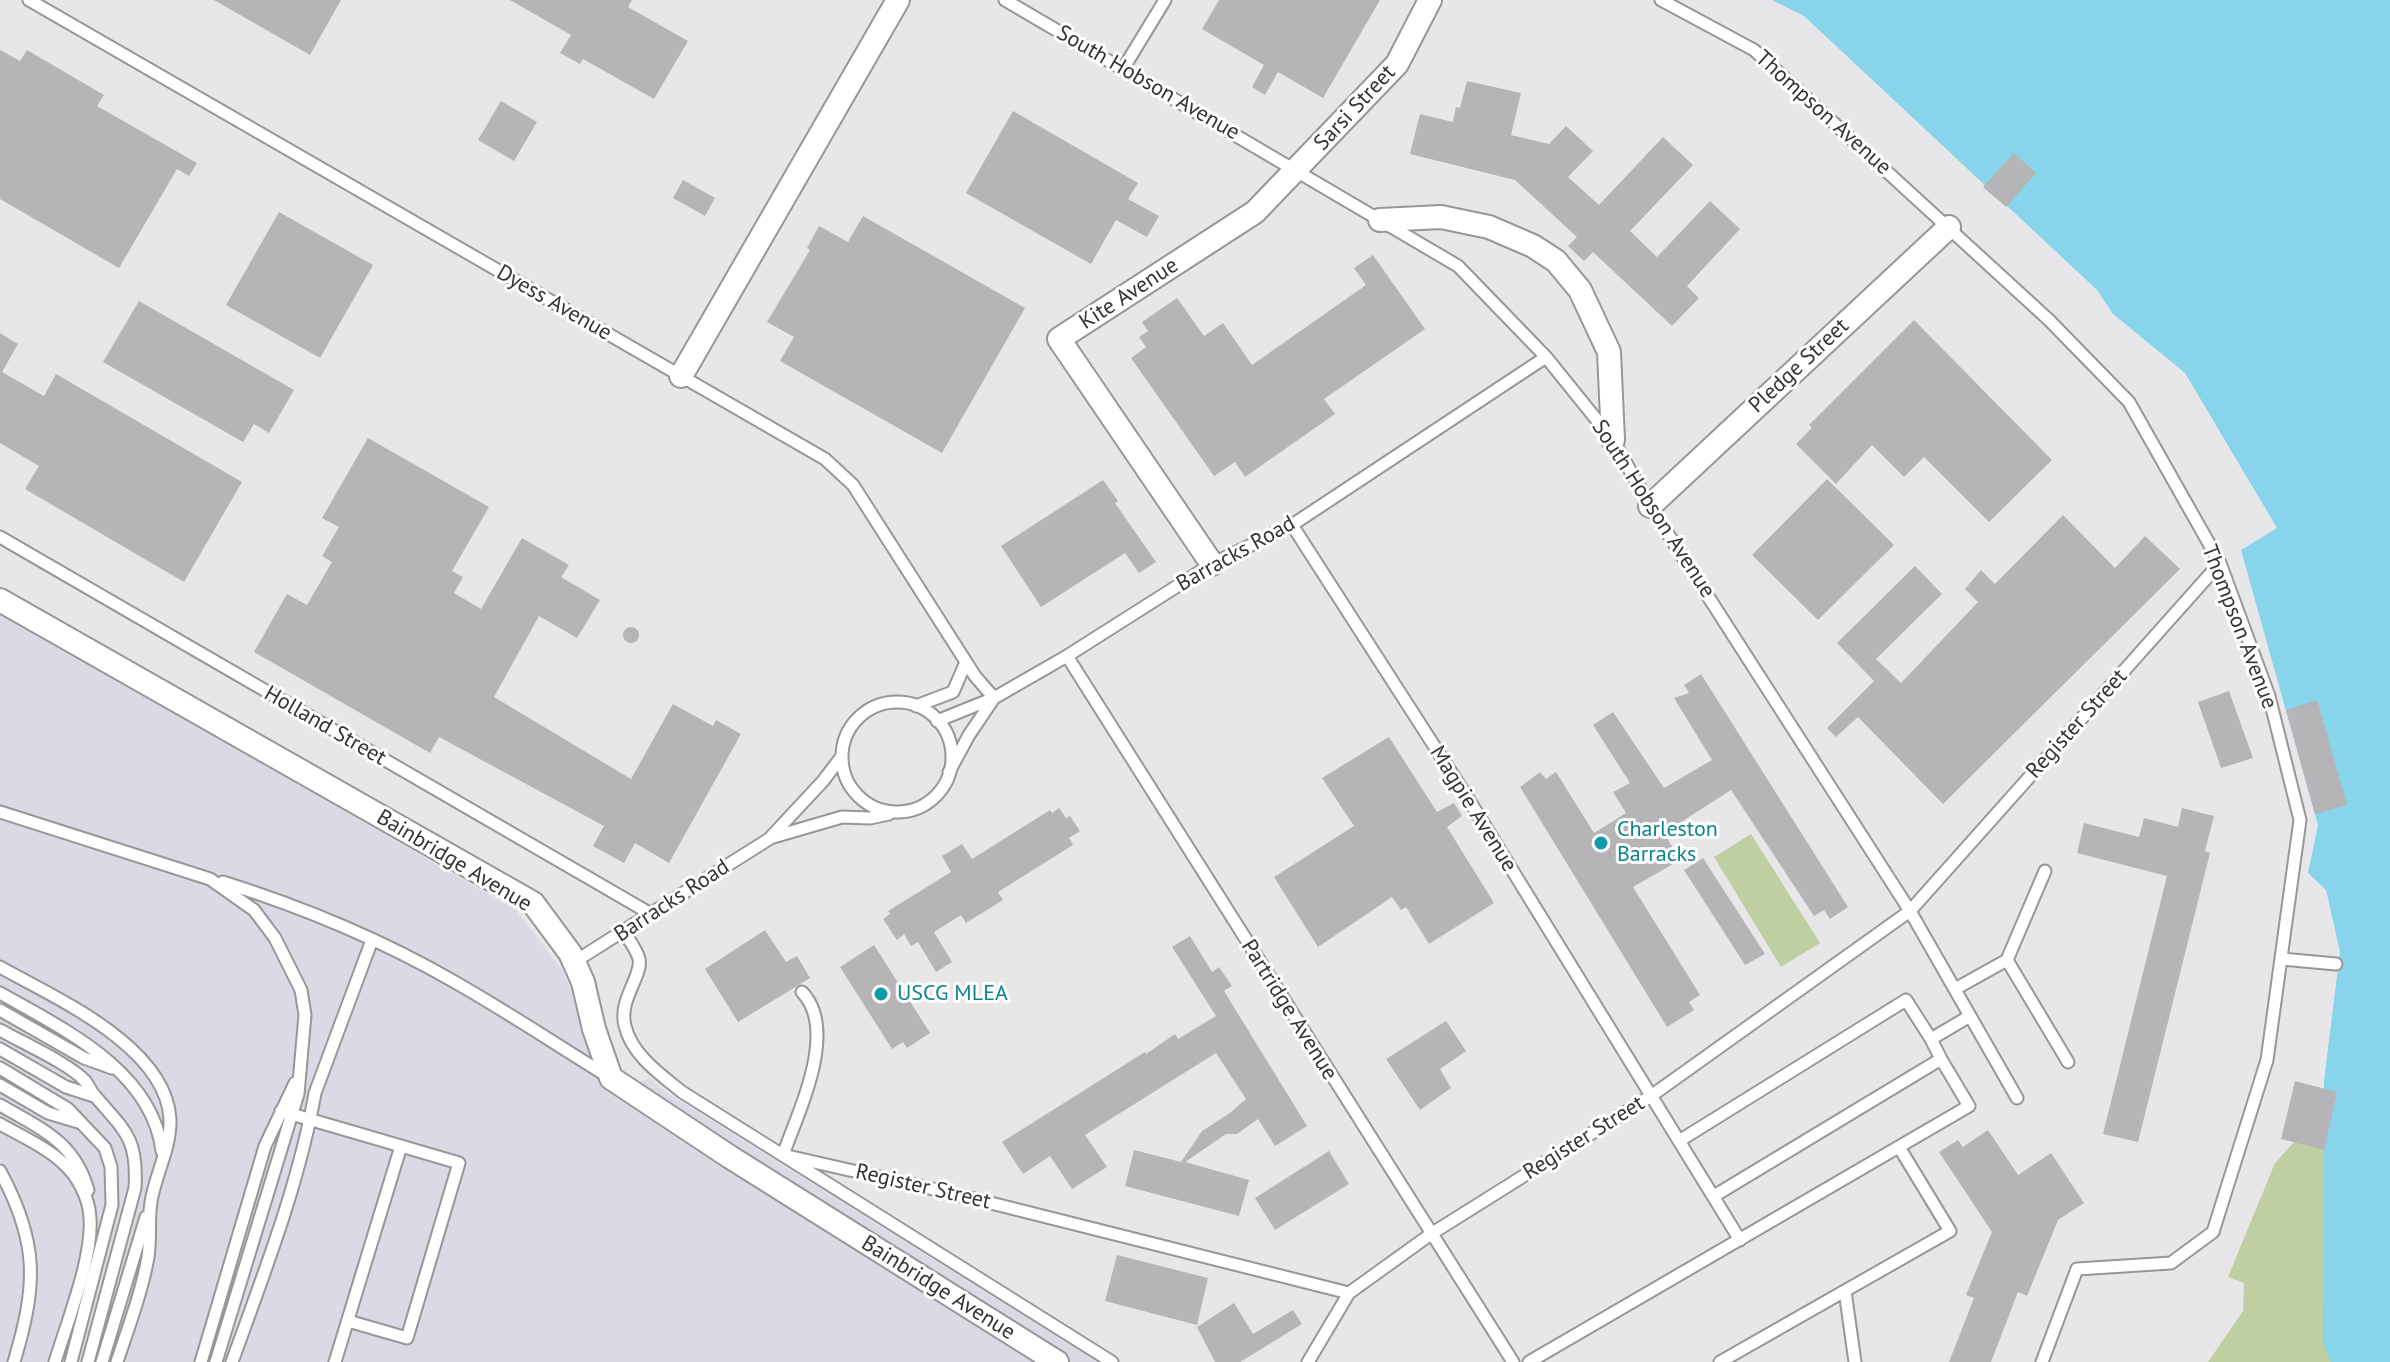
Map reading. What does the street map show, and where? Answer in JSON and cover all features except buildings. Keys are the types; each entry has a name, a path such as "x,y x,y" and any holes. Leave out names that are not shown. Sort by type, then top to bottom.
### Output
{"street":[{"path":"681,376 898,0"},
{"name":"Sarsi Street","path":"1298,170 1397,64 1430,0"},
{"name":"Kite Avenue","path":"1212,564 1059,339 1255,212 1298,170"},
{"path":"1380,220 1441,217 1489,227 1533,246 1556,261 1580,290 1609,352 1613,440"},
{"name":"Pledge Street","path":"1650,506 1949,227"},
{"name":"Bainbridge Avenue","path":"0,600 533,903 570,953 583,982 594,1029 611,1078 730,1157 1057,1362"}],"lane":[{"name":"Dyess Avenue","path":"29,0 825,459 853,485 966,662 994,698"},
{"name":"South Hobson Avenue","path":"1005,0 1458,266 1546,357 1613,440 1650,506 1910,911 2017,1098"},
{"path":"1123,69 1165,0"},
{"name":"Thompson Avenue","path":"1661,0 1754,50 2049,320 2129,402 2220,563 2269,696 2300,820 2267,1060 2213,1232 2171,1263 2077,1269 2042,1362"},
{"name":"Barracks Road","path":"949,772 994,698 1067,656 1212,564 1292,525 1546,357"},
{"name":"Magpie Avenue","path":"1292,525 1469,800 1740,1240"},
{"name":"Holland Street","path":"0,537 651,914"},
{"name":"Register Street","path":"783,1155 955,1194 1349,1293 1431,1234 1651,1096 1910,911 2220,563"},
{"name":"Partridge Avenue","path":"1067,656 1513,1362"},
{"path":"916,706 953,692 966,662"},
{"path":"937,721 994,698"},
{"path":"769,839 842,817 870,818 901,812 920,808 935,797 947,782 952,764 950,744 937,721 916,706 899,702 881,704 853,724 845,739 842,756 844,773 851,789 865,803 882,811 901,812"},
{"path":"769,839 842,756"},
{"path":"0,812 273,898 372,940 451,980 611,1078"},
{"name":"Barracks Road","path":"574,962 769,839"},
{"path":"1955,989 2007,960 2045,871"},
{"path":"210,879 254,910 275,938 301,990 305,1015 299,1075 216,1362"},
{"path":"624,932 640,964 629,988 624,1025 641,1056 682,1092 1112,1362"},
{"path":"232,1362 266,1271 315,1093 372,940"},
{"path":"2282,959 2336,964"},
{"path":"2007,960 2068,1062"},
{"path":"0,967 97,1022 124,1041 148,1067 165,1096 170,1119 163,1157 102,1362"},
{"path":"783,1155 815,1058 818,1034 815,1010 802,992"},
{"path":"0,993 101,1053 141,1097 154,1119 163,1157"},
{"path":"1529,1362 1969,1106 1906,1000 1679,1141"},
{"path":"0,1010 84,1058 113,1068"},
{"path":"1931,1039 1970,1016"},
{"path":"0,1030 84,1080 94,1096 121,1124 131,1143 136,1168 129,1216 88,1362"},
{"path":"0,1049 66,1087 94,1096"},
{"path":"1714,1196 1941,1059"},
{"path":"0,1068 57,1100 105,1148 111,1167 112,1205 71,1362"},
{"path":"0,1085 48,1113 78,1122"},
{"path":"0,1105 60,1141 73,1156 88,1188 90,1214 86,1252 55,1362"},
{"path":"286,1112 459,1163 407,1338 348,1321"},
{"path":"201,1362 265,1146 286,1112"},
{"path":"0,1124 66,1166 82,1188 90,1214"},
{"path":"335,1362 401,1146"},
{"path":"1720,1362 1950,1231 1899,1147"},
{"path":"0,1171 17,1203 32,1261 24,1322 14,1362"},
{"path":"117,1362 148,1261 151,1202"},
{"path":"1845,1291 1855,1362"},
{"path":"1308,1362 1349,1293"}],"shaded area":[{"path":"0,613 516,910 562,970 621,1097 649,1077 664,1091 1097,1362 0,1362"}],"green space":[{"path":"1751,834 1820,943 1781,967 1714,857"},
{"path":"2294,1142 2324,1150 2324,1203 2356,1362 2208,1362 2243,1311 2244,1283 2228,1277 2275,1163"}],"water":[{"path":"1772,0 2390,0 2390,1362 2331,1362 2323,1342 2324,1081 2340,952 2326,890 2308,873 2318,825 2241,550 2277,528 2185,373 2113,314 2097,290 1804,16"}],"place":[{"name":"Charleston Barracks","path":"1601,843"},
{"name":"USCG MLEA","path":"881,994"}]}
